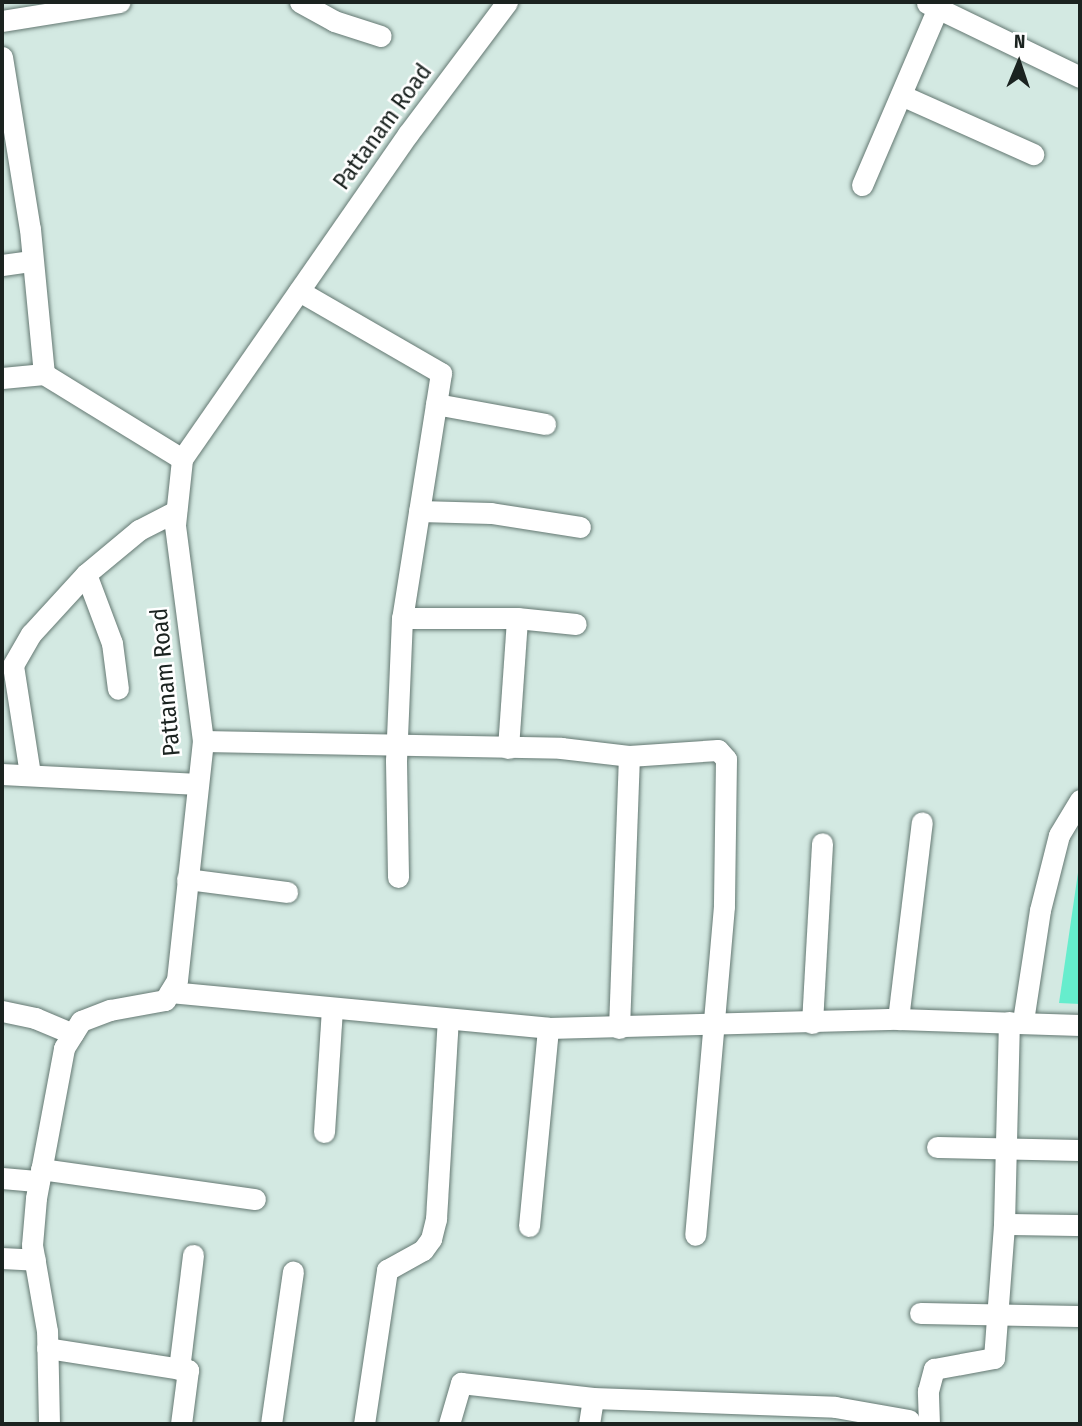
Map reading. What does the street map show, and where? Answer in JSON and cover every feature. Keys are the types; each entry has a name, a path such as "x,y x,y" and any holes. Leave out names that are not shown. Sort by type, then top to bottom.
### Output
{"street":[{"path":"2,21 39,9 118,2"},
{"path":"300,2 334,21 381,36"},
{"name":"Pattanam Road","path":"170,992 177,980 203,741 176,511 182,459 506,2"},
{"path":"862,186 940,6 1080,77"},
{"path":"2,57 12,182 30,261 44,374"},
{"path":"901,95 1034,153"},
{"path":"2,265 30,261"},
{"path":"299,292 441,373 402,618 397,745 398,877"},
{"path":"2,378 44,374 182,459"},
{"path":"436,404 545,424"},
{"path":"30,774 13,665 31,634 86,573 139,530 176,511"},
{"path":"419,511 491,513 580,527"},
{"path":"86,573 111,643 118,689"},
{"path":"402,618 517,618 576,624"},
{"path":"508,748 517,618"},
{"path":"203,741 615,751 629,755 718,750 726,759 724,906 695,1235"},
{"path":"619,1027 629,755"},
{"path":"2,774 198,784"},
{"path":"449,1424 461,1383 593,1398 835,1407 919,1422 934,1369 994,1358 1016,1022 1059,835 1080,800"},
{"path":"898,1019 922,822"},
{"path":"812,1023 822,843"},
{"path":"187,879 287,892"},
{"path":"49,1424 47,1349 35,1260 40,1175 64,1048 81,1021 110,1010 165,1000 170,992 548,1028 714,1026 898,1019 1080,1024"},
{"path":"324,1132 332,1008"},
{"path":"2,1011 36,1018 73,1034"},
{"path":"364,1424 387,1270 423,1250 431,1239 436,1219 448,1019"},
{"path":"529,1226 548,1028"},
{"path":"937,1147 1080,1150"},
{"path":"2,1178 40,1175 255,1199"},
{"path":"1004,1224 1080,1225"},
{"path":"179,1369 193,1255"},
{"path":"2,1258 35,1260"},
{"path":"271,1424 293,1272"},
{"path":"920,1313 1080,1316"},
{"path":"47,1349 188,1370 181,1424"},
{"path":"589,1424 593,1398"}],"green space":[{"path":"1080,859 1080,1004 1059,1003"}]}
